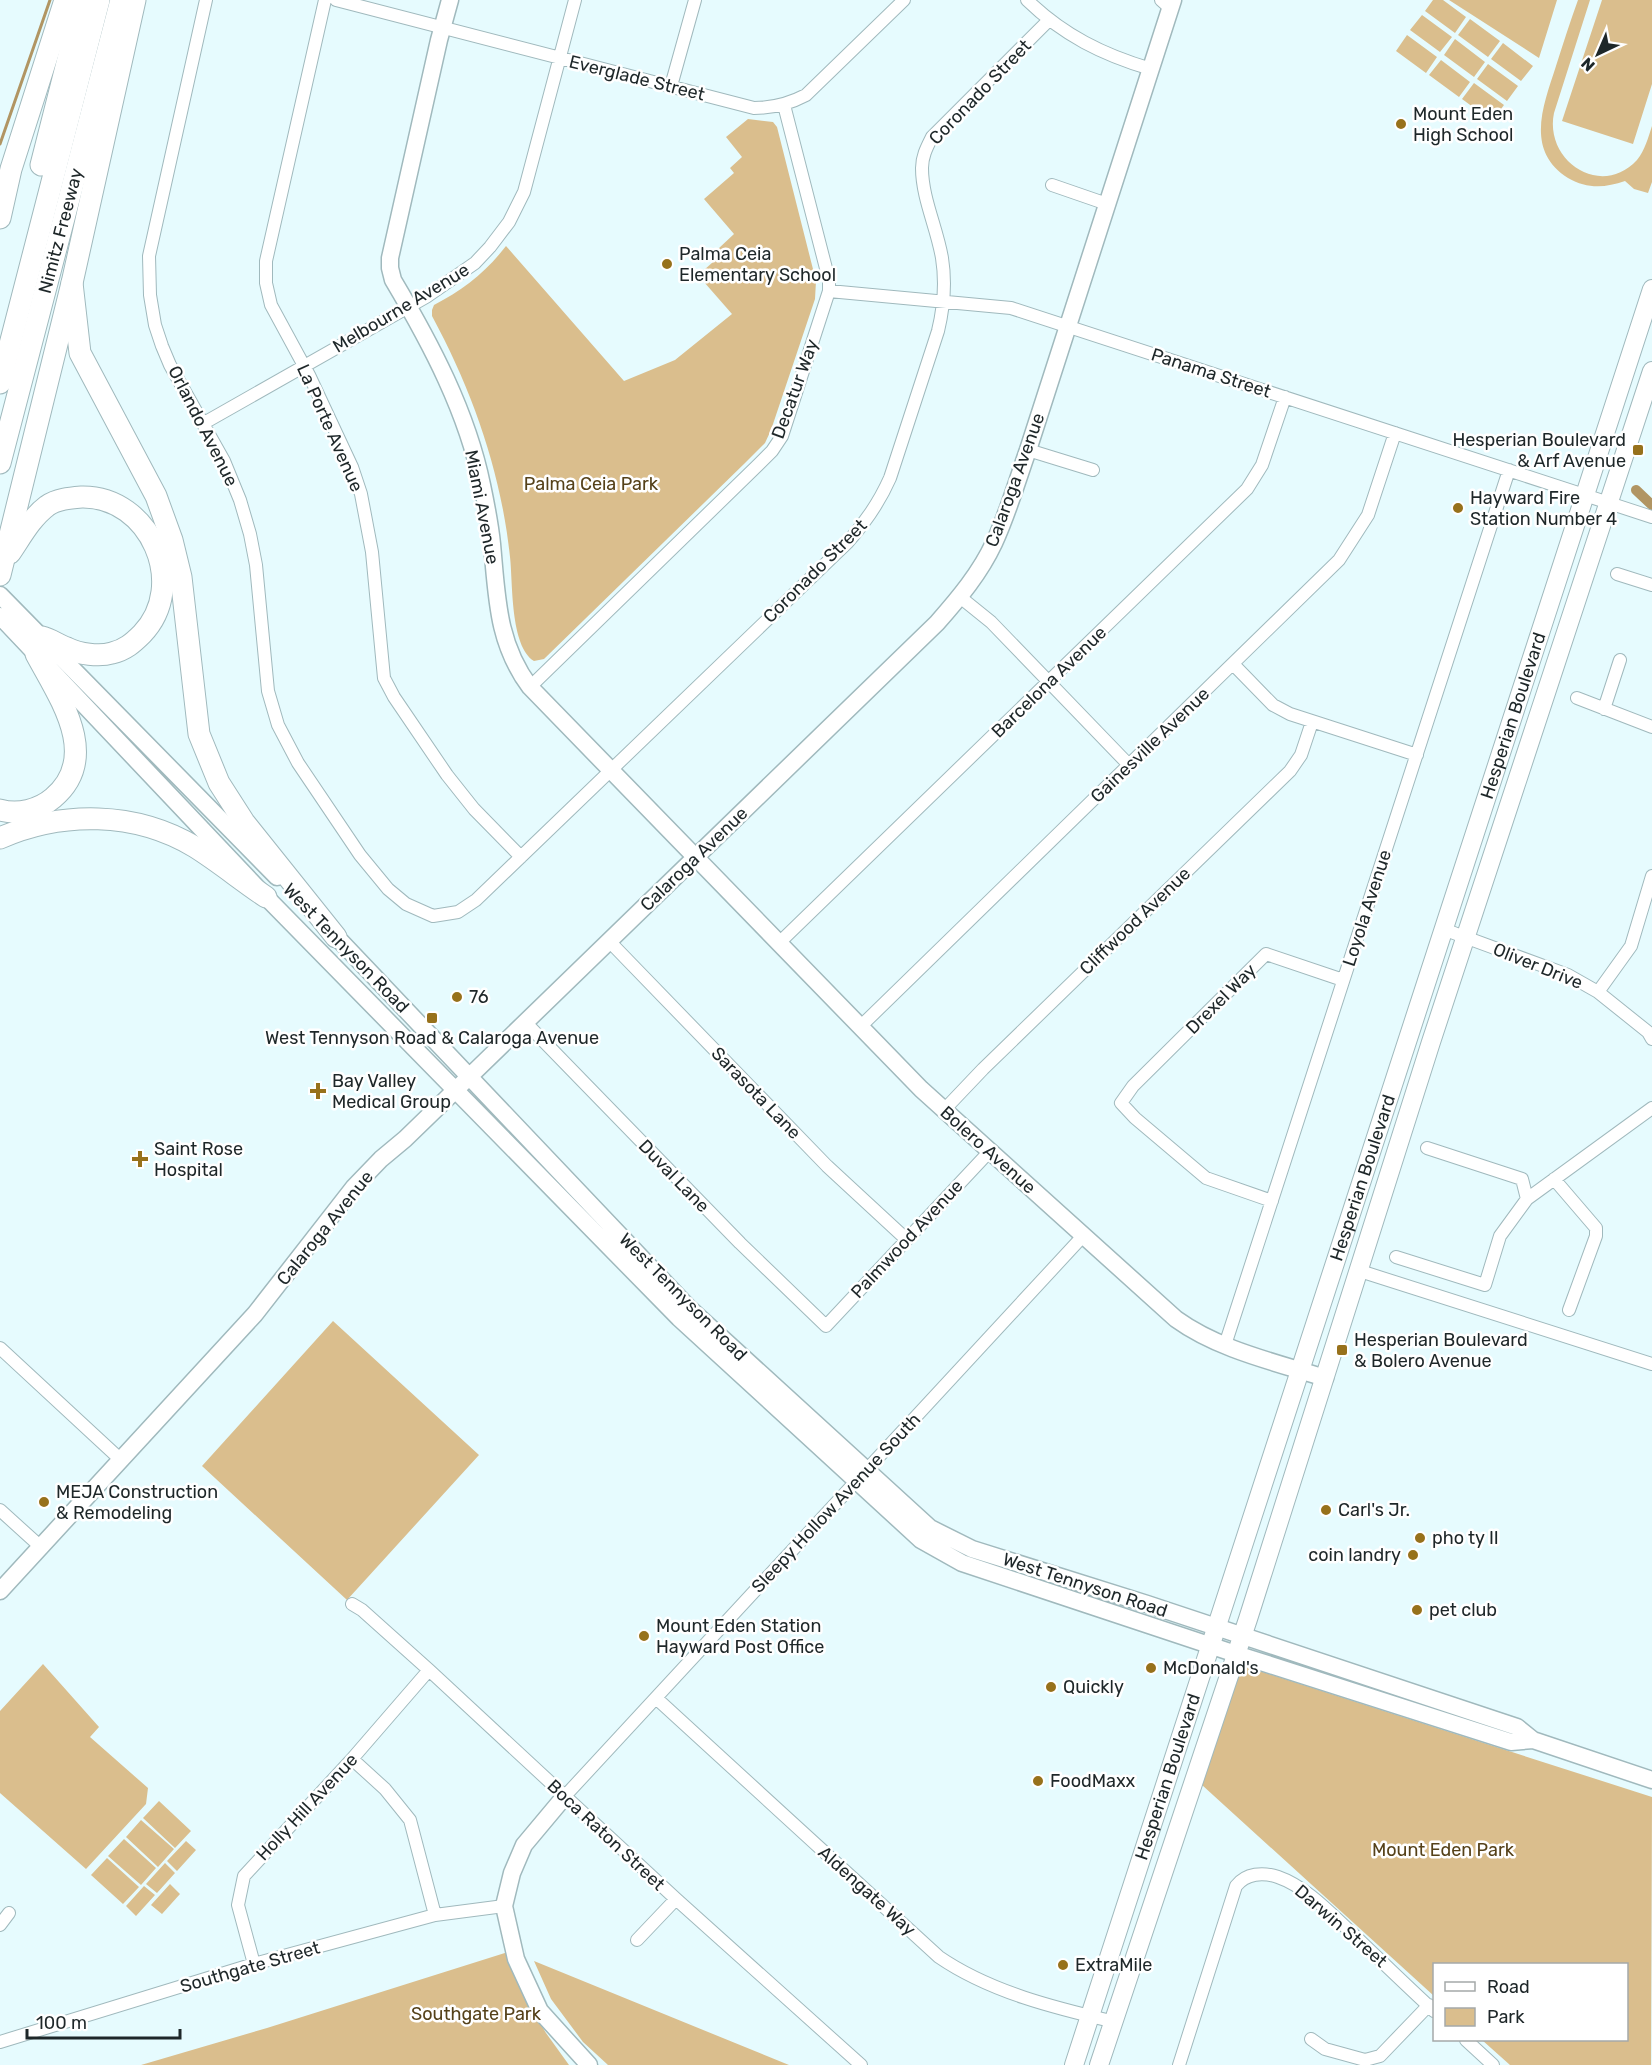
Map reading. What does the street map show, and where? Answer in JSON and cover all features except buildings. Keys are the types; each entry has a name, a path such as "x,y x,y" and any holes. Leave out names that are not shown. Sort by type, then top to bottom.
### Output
{"highway":[{"path":"0,218 11,169 65,0"},
{"name":"Nimitz Freeway","path":"0,326 83,0"},
{"path":"0,383 99,0"},
{"name":"Nimitz Freeway","path":"0,463 121,0"},
{"path":"2,569 72,283 135,0"},
{"path":"0,195 11,169"},
{"path":"72,283 80,353 156,496 172,540 181,576 199,734 219,783 244,822 336,937"},
{"path":"0,810 20,812 47,803 58,794 68,780 75,758 74,733 39,646 68,649 87,654 111,654 130,646 150,625 162,596 160,559 148,531 119,506 93,497 60,500 49,505 39,514 2,569"},
{"path":"0,838 24,828 77,818 106,818 132,822 161,830 196,847 266,897"}],"main road":[{"name":"Hesperian Boulevard","path":"1074,2065 1652,290"},
{"name":"Hesperian Boulevard","path":"1099,2065 1242,1637 1466,938 1652,371"}],"street":[{"name":"Orlando Avenue","path":"206,0 149,256 150,295 159,336 170,365 224,461 240,500 256,565 268,691 278,725 293,754 360,855 388,889 406,904 434,916 458,912"},
{"name":"La Porte Avenue","path":"326,0 266,261 266,282 271,305 304,366 352,468 361,494 372,552 384,678 394,697 447,775 474,809 521,857"},
{"name":"Everglade Street","path":"336,0 754,108 784,105 806,95 904,0"},
{"name":"Miami Avenue","path":"450,0 390,258 393,280 446,379 466,427 482,483 492,540 502,631 520,674 695,858"},
{"name":"Melbourne Avenue","path":"204,423 409,307 457,277 490,247 509,222 524,192 575,0"},
{"path":"671,86 695,0"},
{"path":"1027,0 1048,21 1094,48 1151,69"},
{"name":"Calaroga Avenue","path":"0,1591 255,1314 354,1187 381,1159 405,1139 610,942 937,623 960,597 993,545 1028,450 1151,69 1168,3"},
{"name":"Coronado Street","path":"458,912 476,900 611,771 865,523 890,478 939,331 944,301 942,258 922,168 925,152 932,137 1048,21"},
{"name":"Decatur Way","path":"530,687 772,451 782,436 829,291 829,280 784,105"},
{"path":"1052,185 1107,204"},
{"name":"Panama Street","path":"829,291 1011,308 1652,517"},
{"name":"Barcelona Avenue","path":"779,943 1248,489 1262,465 1285,397"},
{"name":"Gainesville Avenue","path":"860,1027 1346,551 1368,515 1395,433"},
{"path":"1028,450 1093,470"},
{"name":"Loyola Avenue","path":"1225,1345 1509,470"},
{"path":"1617,574 1652,585"},
{"name":"West Tennyson Road","path":"0,595 7,613 39,646 336,937 689,1308 861,1476"},
{"path":"960,597 992,622 1129,765"},
{"name":"West Tennyson Road","path":"39,646 266,897 679,1318 861,1476 930,1528 972,1549 1215,1637 1236,1654 1511,1742 1533,1740"},
{"path":"1604,709 1620,660"},
{"path":"1233,664 1273,705 1290,714 1417,755"},
{"path":"1577,698 1652,727"},
{"name":"Cliffwood Avenue","path":"944,1110 992,1060 1290,771 1301,754 1312,722"},
{"name":"Bolero Avenue","path":"695,858 944,1110 1176,1319 1196,1334 1325,1378"},
{"path":"1598,992 1631,946 1652,876"},
{"name":"Oliver Drive","path":"1443,929 1568,975 1598,992 1648,1032 1652,1039"},
{"name":"Sarasota Lane","path":"610,942 826,1166 906,1239"},
{"name":"Drexel Way","path":"1272,1201 1206,1178 1135,1118 1121,1103 1133,1086 1266,954 1343,980"},
{"name":"Duval Lane","path":"525,1022 740,1243 826,1326"},
{"path":"1396,1257 1485,1286 1500,1236 1527,1199 1652,1108"},
{"path":"1427,1148 1522,1179 1527,1199"},
{"name":"Palmwood Avenue","path":"826,1326 989,1152"},
{"path":"1554,1179 1596,1228 1596,1236 1569,1310"},
{"name":"Sleepy Hollow Avenue South","path":"565,1796 1083,1236"},
{"path":"1360,1271 1652,1364"},
{"path":"0,1348 121,1460"},
{"path":"0,1510 42,1548"},
{"name":"Boca Raton Street","path":"352,1604 362,1610 429,1670 676,1899 861,2065"},
{"name":"West Tennyson Road","path":"1215,1637 1242,1637 1517,1726 1533,1740 1652,1780"},
{"name":"Holly Hill Avenue","path":"254,1965 238,1905 244,1876 352,1759 429,1670"},
{"name":"Aldengate Way","path":"656,1698 939,1957 989,1984 1115,2022"},
{"path":"352,1759 385,1788 410,1820 435,1915"},
{"path":"565,1796 524,1845 512,1873 504,1906 516,1959 540,2011 589,2065"},
{"name":"Darwin Street","path":"1179,2065 1236,1886 1246,1877 1260,1874 1292,1883 1320,1904 1432,2008"},
{"path":"637,1940 676,1899"},
{"name":"Southgate Street","path":"0,2042 254,1965 435,1915 504,1906"},
{"path":"0,1924 9,1913"},
{"path":"1311,2039 1325,2049 1365,2060 1380,2056 1432,2008"},
{"path":"1467,2041 1493,2065"}],"green space":[{"path":"1433,0 1443,0 1466,17 1455,33 1425,11"},
{"path":"1449,0 1557,0 1539,58"},
{"path":"1578,0 1590,0 1554,113 1553,130 1558,146 1566,159 1578,169 1592,175 1607,176 1623,171 1637,160 1652,126 1652,182 1648,193 1634,189 1625,181 1596,186 1575,182 1554,167 1546,154 1541,126 1543,111"},
{"path":"1602,0 1652,0 1652,84 1633,144 1562,121"},
{"path":"1422,15 1452,37 1440,52 1410,30"},
{"path":"1470,19 1500,41 1488,57 1458,35"},
{"path":"1407,35 1437,57 1426,73 1396,51"},
{"path":"1455,39 1485,62 1474,77 1444,55"},
{"path":"1503,43 1533,66 1521,81 1491,59"},
{"path":"1441,60 1470,82 1459,97 1429,75"},
{"path":"1488,64 1518,86 1507,101 1477,79"},
{"path":"1474,83 1504,105 1492,121 1462,99"},
{"name":"Palma Ceia Park","path":"748,119 773,122 777,127 816,281 815,299 771,430 765,443 544,659 534,661 526,653 517,628 506,525 492,463 472,403 432,316 432,310 434,305 464,287 482,272 506,246 624,381 675,360 732,314 704,282 704,270 722,254 718,249 734,234 704,199 734,173 730,168 742,157 726,137"},
{"path":"333,1321 479,1455 347,1600 202,1466"},
{"path":"43,1664 99,1727 90,1737 148,1788 146,1804 86,1869 0,1793 0,1711"},
{"name":"Mount Eden Park","path":"1241,1665 1652,1797 1651,2065 1510,2065 1483,2041 1628,2041 1628,1963 1433,1963 1433,1995 1202,1785"},
{"path":"159,1801 191,1831 175,1848 143,1818"},
{"path":"141,1820 174,1849 158,1867 126,1837"},
{"path":"124,1839 156,1868 141,1885 108,1856"},
{"path":"186,1841 196,1850 177,1871 167,1861"},
{"path":"107,1858 139,1887 123,1904 91,1875"},
{"path":"165,1863 175,1873 157,1893 146,1884"},
{"path":"170,1884 180,1894 162,1914 151,1905"},
{"path":"144,1886 155,1895 136,1916 126,1906"},
{"name":"Southgate Park","path":"508,1952 525,1998 569,2065 141,2065 267,2028"},
{"path":"534,1961 789,2065 608,2065 583,2042 551,1999"}],"waterway":[{"path":"0,144 50,0"},
{"path":"1636,490 1652,505"}],"place":[{"name":"Mount Eden High School","path":"1401,124"},
{"name":"Palma Ceia Elementary School","path":"667,264"},
{"name":"Hesperian Boulevard & Arf Avenue","path":"1638,450"},
{"name":"Hayward Fire Station Number 4","path":"1458,508"},
{"name":"76","path":"457,997"},
{"name":"West Tennyson Road & Calaroga Avenue","path":"432,1018"},
{"name":"Bay Valley Medical Group","path":"318,1091"},
{"name":"Saint Rose Hospital","path":"140,1159"},
{"name":"Hesperian Boulevard & Bolero Avenue","path":"1342,1350"},
{"name":"MEJA Construction & Remodeling","path":"44,1502"},
{"name":"Carl's Jr.","path":"1326,1510"},
{"name":"pho ty II","path":"1420,1538"},
{"name":"coin landry","path":"1413,1555"},
{"name":"pet club","path":"1417,1610"},
{"name":"Mount Eden Station Hayward Post Office","path":"644,1636"},
{"name":"McDonald's","path":"1151,1668"},
{"name":"Quickly","path":"1051,1687"},
{"name":"FoodMaxx","path":"1038,1781"},
{"name":"ExtraMile","path":"1063,1965"}]}
